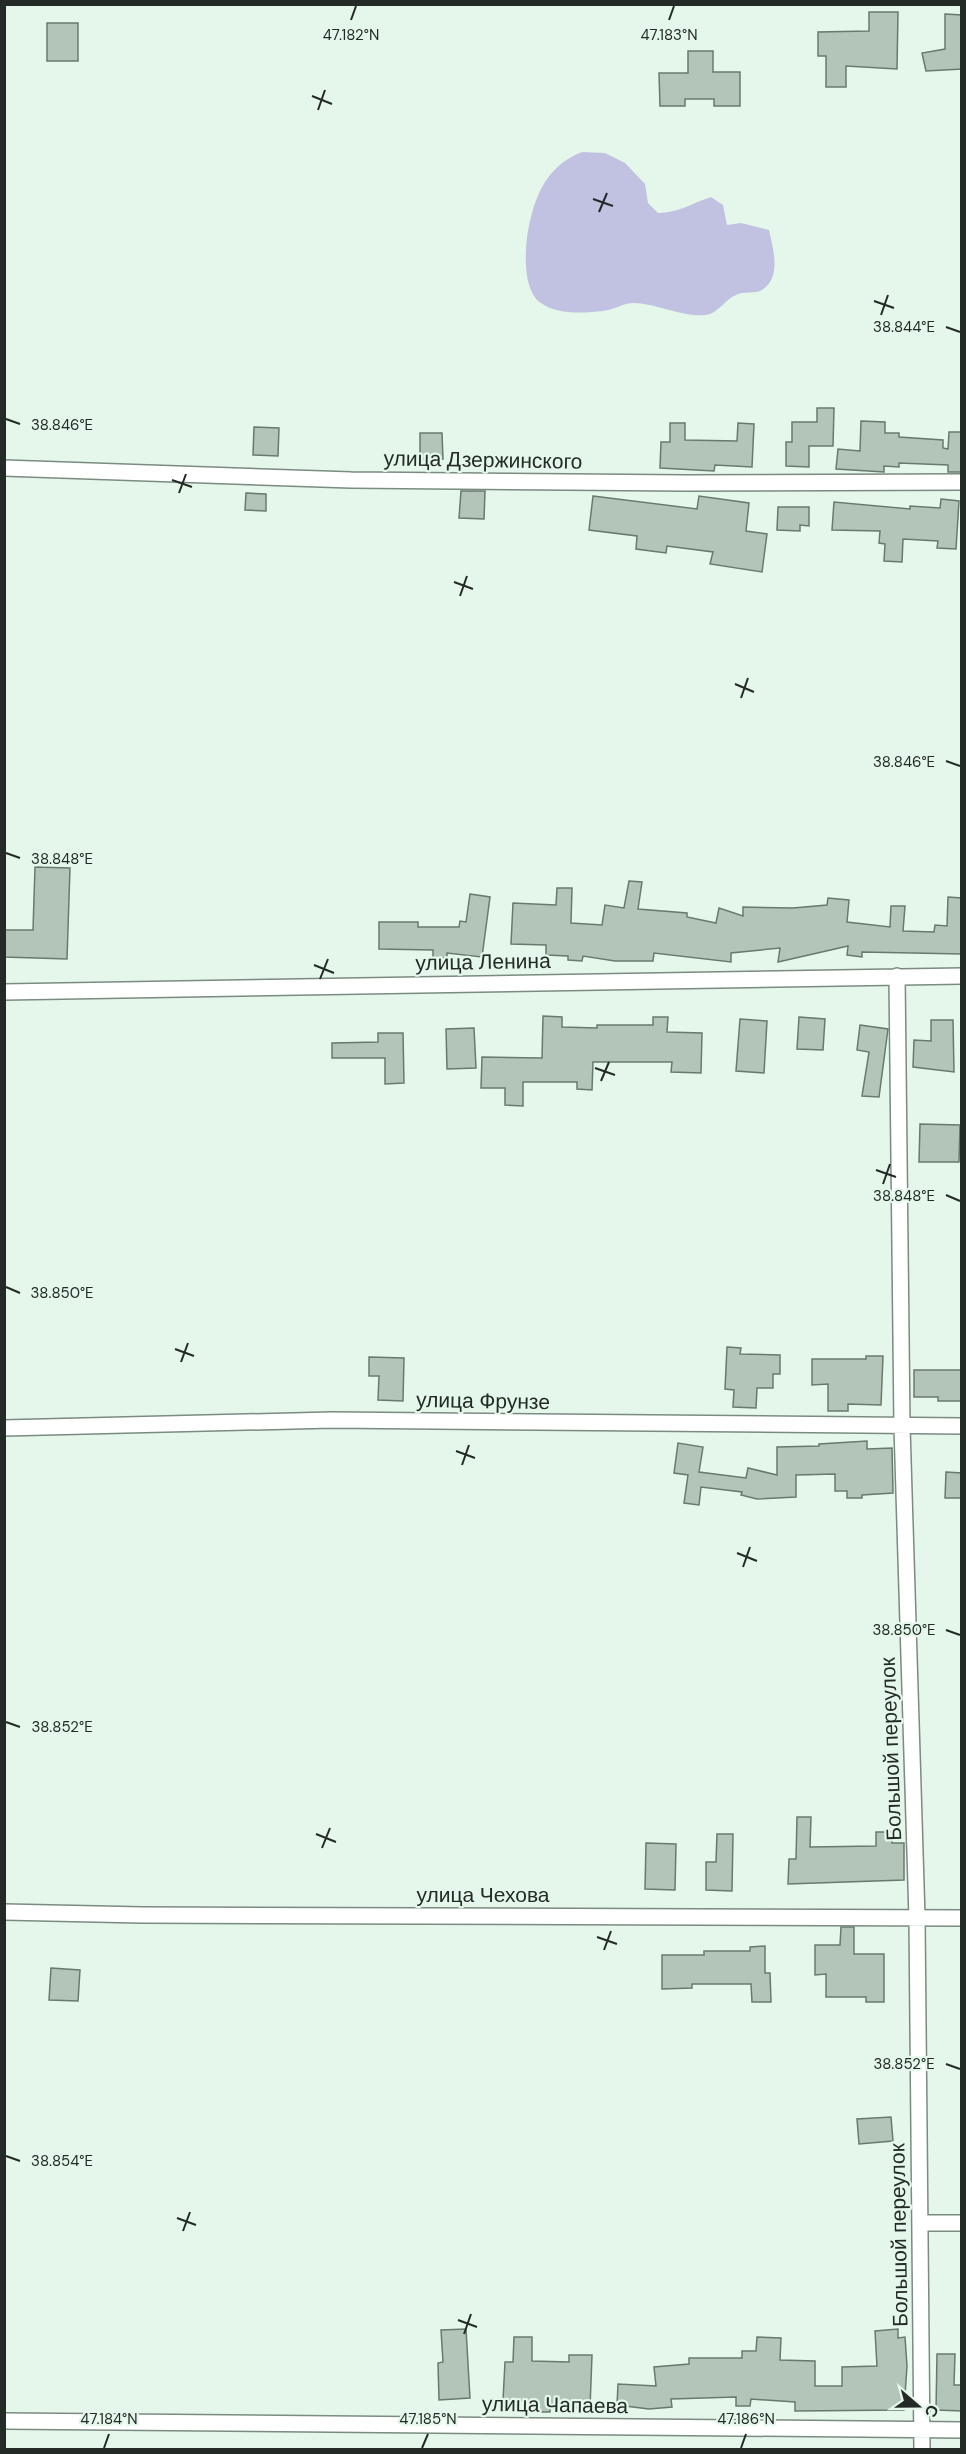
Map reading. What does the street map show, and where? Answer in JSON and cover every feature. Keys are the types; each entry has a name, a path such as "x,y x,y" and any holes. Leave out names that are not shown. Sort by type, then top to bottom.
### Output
{"street":[{"name":"улица Дзержинского","path":"4,468 351,480 686,483 962,482"},
{"name":"Большой переулок","path":"897,976 902,1427 917,1918 922,2450"},
{"name":"улица Ленина","path":"4,992 962,976"},
{"name":"улица Фрунзе","path":"4,1428 332,1420 962,1426"},
{"name":"улица Чехова","path":"4,1912 142,1915 962,1918"},
{"path":"920,2223 962,2223"},
{"name":"улица Чапаева","path":"4,2421 962,2430"}],"shaded area":[{"path":"582,152 605,153 625,163 645,184 648,203 658,213 679,210 711,197 723,205 727,225 741,223 769,230 774,270 768,285 759,291 736,295 710,314 702,315 634,303 596,312 579,313 555,310 541,303 534,296 527,275 526,250 531,217 538,195 548,177 562,163"}],"building":[{"path":"869,12 898,12 897,69 846,66 846,87 826,87 826,56 818,56 818,32 869,31"},
{"path":"945,14 962,15 962,69 926,71 922,53 945,49"},
{"path":"47,23 78,23 78,61 47,61"},
{"path":"688,51 713,51 713,72 740,72 740,106 714,106 714,99 685,99 685,106 660,106 659,73 688,73"},
{"path":"817,408 834,408 833,446 809,446 809,467 786,466 786,442 792,442 792,422 817,422"},
{"path":"861,421 885,422 885,433 899,433 899,437 943,440 943,448 948,449 949,432 962,432 962,472 948,472 948,465 899,463 899,467 884,466 884,472 836,469 838,449 860,451"},
{"path":"670,423 685,423 685,440 737,441 738,423 754,424 752,467 715,465 714,471 660,468 661,442 670,442"},
{"path":"254,427 279,428 278,456 253,455"},
{"path":"420,433 442,433 443,459 420,459"},
{"path":"461,491 485,491 484,519 459,518"},
{"path":"246,493 266,494 266,511 245,510"},
{"path":"593,496 697,509 699,496 749,503 746,531 767,534 762,572 710,564 713,552 667,546 666,553 636,549 637,536 589,530"},
{"path":"941,499 959,501 956,549 937,548 938,541 903,539 902,562 884,561 885,544 879,543 880,531 832,530 834,502 910,509 910,506 940,508"},
{"path":"778,507 809,507 809,526 800,525 800,531 777,530"},
{"path":"35,867 70,868 67,959 4,957 4,930 33,930"},
{"path":"629,881 642,882 638,909 687,913 687,917 716,923 719,908 743,916 743,907 793,908 827,905 828,898 849,900 847,922 890,927 891,906 905,906 903,931 934,932 935,925 947,926 948,897 962,898 962,954 862,952 862,957 847,955 848,946 778,962 780,948 731,953 731,962 654,953 653,961 615,961 583,956 582,961 568,960 568,956 546,955 546,945 511,944 513,903 556,905 557,888 572,888 571,923 602,925 605,905 624,908"},
{"path":"470,894 490,897 482,957 447,953 447,958 433,958 433,950 379,949 379,922 418,922 418,927 459,927 460,921 466,922"},
{"path":"543,1016 562,1017 562,1027 597,1028 597,1025 653,1025 653,1017 668,1017 667,1032 702,1033 701,1073 671,1072 672,1062 593,1062 592,1090 577,1089 577,1082 523,1082 523,1106 505,1105 505,1088 481,1088 482,1057 542,1058"},
{"path":"799,1017 825,1019 823,1050 797,1049"},
{"path":"740,1019 767,1021 764,1073 736,1071"},
{"path":"931,1020 953,1020 954,1072 913,1067 914,1040 931,1041"},
{"path":"860,1025 888,1029 879,1097 862,1096 869,1052 857,1050"},
{"path":"474,1028 476,1068 447,1069 446,1029"},
{"path":"378,1033 403,1033 404,1083 385,1084 385,1058 332,1058 332,1043 378,1042"},
{"path":"920,1124 960,1125 959,1162 919,1162"},
{"path":"727,1347 741,1348 740,1354 780,1355 780,1374 773,1374 773,1388 757,1388 756,1408 733,1407 734,1390 725,1389"},
{"path":"866,1356 883,1356 881,1405 848,1404 848,1411 828,1411 828,1384 812,1385 812,1359 866,1359"},
{"path":"369,1357 404,1358 403,1401 378,1400 379,1376 369,1376"},
{"path":"914,1370 962,1370 962,1401 938,1401 938,1397 914,1397"},
{"path":"867,1441 867,1449 892,1448 893,1493 847,1498 847,1491 835,1491 835,1474 796,1475 796,1497 757,1499 741,1495 742,1492 701,1487 699,1505 684,1503 688,1475 674,1473 678,1443 703,1447 699,1472 746,1478 748,1468 777,1475 777,1447"},
{"path":"946,1472 962,1473 962,1498 945,1498"},
{"path":"797,1817 811,1817 810,1847 876,1846 876,1832 892,1832 892,1843 904,1843 904,1880 788,1884 789,1859 796,1859"},
{"path":"717,1834 733,1834 732,1891 706,1890 706,1862 716,1862"},
{"path":"646,1843 676,1844 675,1890 645,1889"},
{"path":"841,1927 854,1927 854,1954 884,1954 884,2002 866,2002 866,1997 826,1997 826,1974 815,1975 815,1945 840,1945"},
{"path":"765,1946 765,1973 770,1973 771,2002 752,2002 751,1984 692,1984 692,1988 662,1989 662,1955 704,1955 704,1951 750,1951 750,1947"},
{"path":"51,1968 80,1970 78,2001 49,2000"},
{"path":"891,2117 893,2141 859,2144 857,2119"},
{"path":"466,2329 470,2398 439,2400 438,2363 443,2362 441,2330"},
{"path":"898,2329 898,2338 905,2337 907,2366 904,2410 795,2411 795,2402 751,2399 750,2406 736,2406 736,2397 671,2399 672,2407 649,2409 617,2405 618,2384 656,2386 654,2367 689,2364 689,2358 742,2358 742,2351 756,2351 757,2337 781,2338 780,2360 815,2361 815,2386 842,2386 842,2367 877,2366 875,2331"},
{"path":"514,2337 532,2337 532,2361 569,2362 569,2355 592,2355 590,2408 550,2407 550,2412 534,2412 534,2401 503,2400 505,2362 513,2362"},
{"path":"937,2354 955,2354 954,2385 962,2385 962,2411 936,2410"}]}
